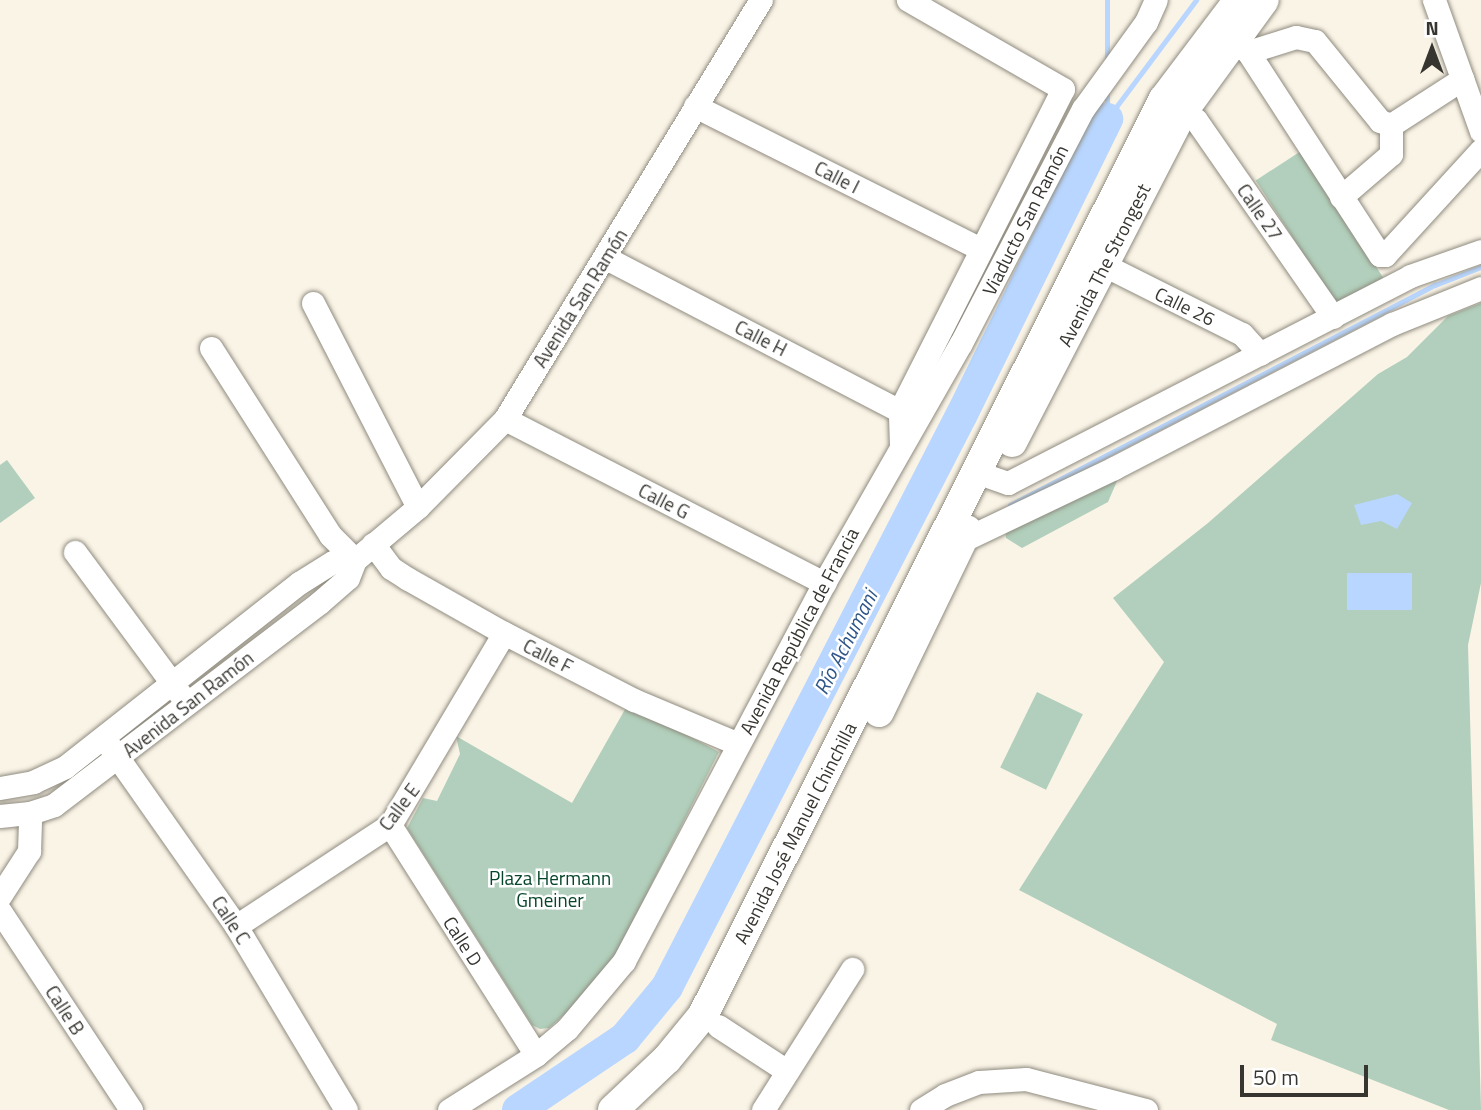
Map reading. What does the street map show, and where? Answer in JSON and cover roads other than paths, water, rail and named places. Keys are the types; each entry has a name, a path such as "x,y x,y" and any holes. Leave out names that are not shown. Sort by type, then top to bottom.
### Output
{"main road":[{"name":"Avenida The Strongest","path":"1232,40 1239,0"},
{"name":"Avenida The Strongest","path":"952,536 1173,105 1265,0"},
{"name":"Avenida José Manuel Chinchilla","path":"643,1110 681,1073 711,1020 862,725 952,536"},
{"name":"Avenida José Manuel Chinchilla","path":"613,1110 711,1020"}],"street":[{"name":"Avenida San Ramón","path":"0,816 30,813 54,804 339,587 355,560 418,507 505,419 606,258 761,0"},
{"name":"Avenida República de Francia","path":"449,1110 536,1055 598,998 624,961 824,583 901,445 907,415 978,248 1063,89 908,0"},
{"name":"Viaducto San Ramón","path":"907,415 961,343 1083,109 1146,22 1156,0"},
{"path":"1434,0 1481,131"},
{"path":"1232,40 1296,37 1315,41 1380,121 1391,125"},
{"path":"1232,40 1380,255 1385,255 1481,150"},
{"path":"1391,125 1462,79"},
{"name":"Calle 27","path":"1173,105 1196,120 1333,317"},
{"name":"Calle I","path":"695,106 978,248"},
{"path":"1341,197 1381,167 1391,154 1391,125"},
{"path":"983,476 1008,483 1410,276 1481,251"},
{"name":"Calle H","path":"606,258 907,415"},
{"name":"Calle 26","path":"1095,260 1242,334 1260,354"},
{"path":"952,536 1392,324 1481,288"},
{"path":"313,303 418,507"},
{"path":"211,348 330,535 355,560"},
{"name":"Calle G","path":"505,419 824,583"},
{"name":"Calle F","path":"373,544 391,568 504,633 634,700 738,744"},
{"path":"75,552 187,704"},
{"name":"Avenida San Ramón","path":"0,789 33,782 54,772 104,738 299,583 333,562 355,560"},
{"name":"Calle E","path":"236,926 390,825 504,633"},
{"name":"Calle C","path":"104,738 236,926 346,1110"},
{"path":"0,896 29,851 30,813"},
{"name":"Calle D","path":"390,825 536,1055"},
{"name":"Calle B","path":"0,911 131,1110"},
{"path":"763,1110 852,969"},
{"path":"711,1020 788,1072"},
{"path":"921,1110 945,1095 979,1083 1026,1079 1072,1100 1146,1110"}],"water":[{"path":"1397,494 1412,503 1397,529 1381,521 1361,525 1354,505"},
{"path":"1347,573 1412,573 1412,610 1347,610"}],"waterway":[{"path":"1107,0 1107,64"},
{"path":"1107,119 1196,0"},
{"path":"1107,91 1107,119"},
{"name":"Río Achumani","path":"518,1110 625,1038 667,987 962,414 1107,119"},
{"path":"1010,505 1435,285 1481,267"}],"park label":[{"name":"Plaza Hermann Gmeiner","path":"550,889"}]}
